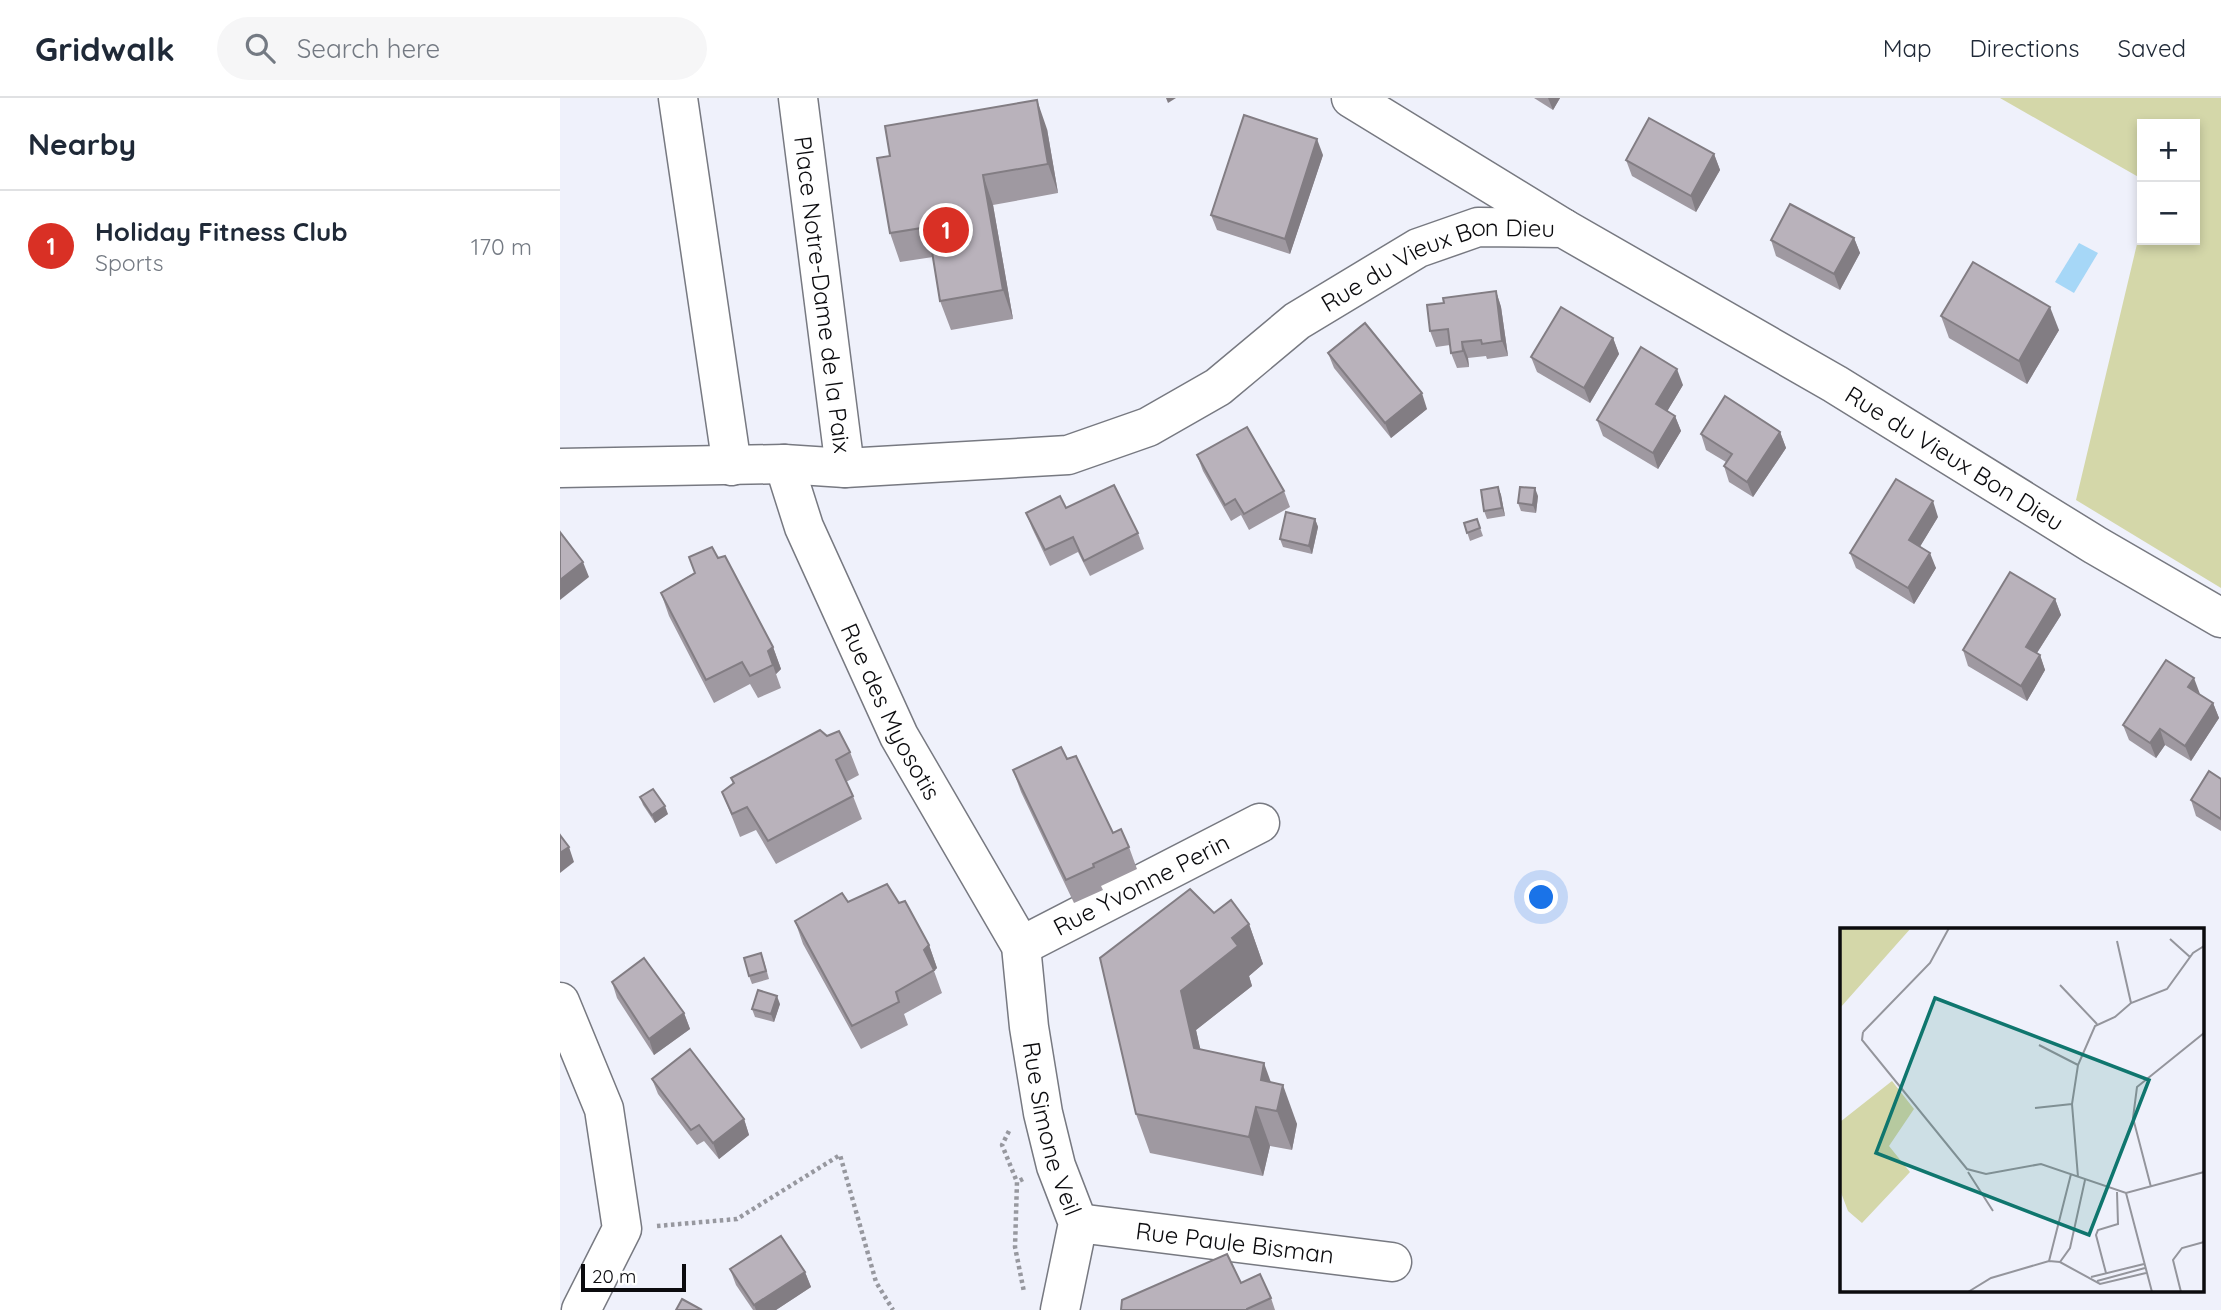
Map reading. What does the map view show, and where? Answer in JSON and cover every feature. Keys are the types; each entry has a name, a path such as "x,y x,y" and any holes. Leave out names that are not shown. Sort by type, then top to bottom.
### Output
{"street":[{"path":"560,468 732,466 678,98"},
{"name":"Place Notre-Dame de la Paix","path":"732,466 784,464 845,468 798,98"},
{"path":"1351,98 1563,228"},
{"name":"Rue du Vieux Bon Dieu","path":"845,468 1068,455 1148,427 1218,387 1297,321 1418,248 1478,227 1563,228 1835,384 2095,545 2221,618"},
{"name":"Rue des Myosotis","path":"784,464 804,527 899,736 1021,946"},
{"name":"Rue Yvonne Perin","path":"1021,946 1260,823"},
{"name":"Rue Simone Veil","path":"1021,946 1029,1027 1043,1113 1056,1166 1077,1223 1060,1310"},
{"path":"560,1002 604,1109 622,1229 581,1310"},
{"name":"Rue Paule Bisman","path":"1077,1223 1392,1262"}],"path":[{"path":"622,1229 737,1219 840,1155 876,1282 893,1310"},
{"path":"1025,1297 1015,1247 1017,1182 1056,1166"}],"green space":[{"path":"2000,98 2221,98 2221,588 2076,500 2137,244 2200,245 2200,119 2137,119 2137,176"}],"water":[{"path":"2079,243 2098,253 2074,293 2055,282"}],"building":[{"path":"1037,100 1048,164 983,175 1003,290 940,301 928,227 890,233 877,158 890,156 885,126"},
{"path":"1244,115 1317,139 1285,239 1211,215"},
{"path":"1649,118 1714,154 1691,196 1626,160"},
{"path":"1790,204 1854,238 1834,274 1771,240"},
{"path":"1973,262 2050,307 2019,361 1941,316"},
{"path":"1496,291 1502,341 1482,344 1481,340 1462,342 1463,351 1451,353 1448,329 1430,331 1427,305 1444,303 1443,298"},
{"path":"1561,307 1613,338 1584,388 1531,357"},
{"path":"1365,323 1422,393 1385,423 1328,353"},
{"path":"1641,347 1677,369 1656,404 1675,416 1653,453 1597,420"},
{"path":"1725,396 1780,432 1747,482 1724,466 1732,454 1701,434"},
{"path":"1247,427 1284,491 1244,514 1235,499 1225,505 1197,455"},
{"path":"1896,479 1933,501 1909,540 1930,553 1908,588 1850,553"},
{"path":"1114,485 1138,533 1084,561 1073,537 1045,550 1026,513 1060,496 1066,508"},
{"path":"1498,487 1502,508 1484,511 1481,490"},
{"path":"1520,487 1535,488 1533,505 1518,503"},
{"path":"1286,512 1315,519 1309,546 1280,539"},
{"path":"1477,519 1480,528 1467,533 1464,523"},
{"path":"560,532 583,562 560,580"},
{"path":"712,547 718,558 725,556 773,647 768,651 773,665 750,676 742,662 706,680 661,593 695,573 689,557"},
{"path":"2010,572 2055,599 2026,647 2040,655 2021,686 1963,650"},
{"path":"2166,660 2194,678 2188,687 2213,703 2185,746 2160,729 2150,743 2123,725"},
{"path":"820,730 827,736 839,731 850,752 836,760 853,796 768,841 747,807 732,814 722,792 734,783 731,778"},
{"path":"1061,747 1067,759 1076,756 1113,833 1121,829 1129,847 1066,880 1013,770"},
{"path":"2209,771 2221,779 2221,819 2191,800"},
{"path":"653,789 665,806 652,815 640,797"},
{"path":"560,835 569,847 560,853"},
{"path":"887,884 899,903 905,901 929,945 924,950 934,970 896,992 899,1002 852,1026 795,921 842,893 848,902"},
{"path":"1190,889 1214,913 1231,900 1249,924 1232,938 1238,946 1181,991 1194,1048 1264,1063 1261,1080 1283,1085 1277,1111 1256,1107 1249,1137 1136,1114 1100,958"},
{"path":"761,953 766,971 749,976 744,958"},
{"path":"644,958 684,1013 649,1039 612,982"},
{"path":"758,990 777,996 771,1014 752,1009"},
{"path":"690,1049 744,1119 713,1143 699,1125 691,1130 652,1079"},
{"path":"781,1236 805,1272 754,1305 730,1269"},
{"path":"1227,1254 1241,1283 1260,1274 1271,1298 1247,1310 1121,1310 1122,1300"},
{"path":"682,1299 702,1310 676,1310"}],"place":[{"name":"Holiday Fitness Club","path":"946,230"}]}
